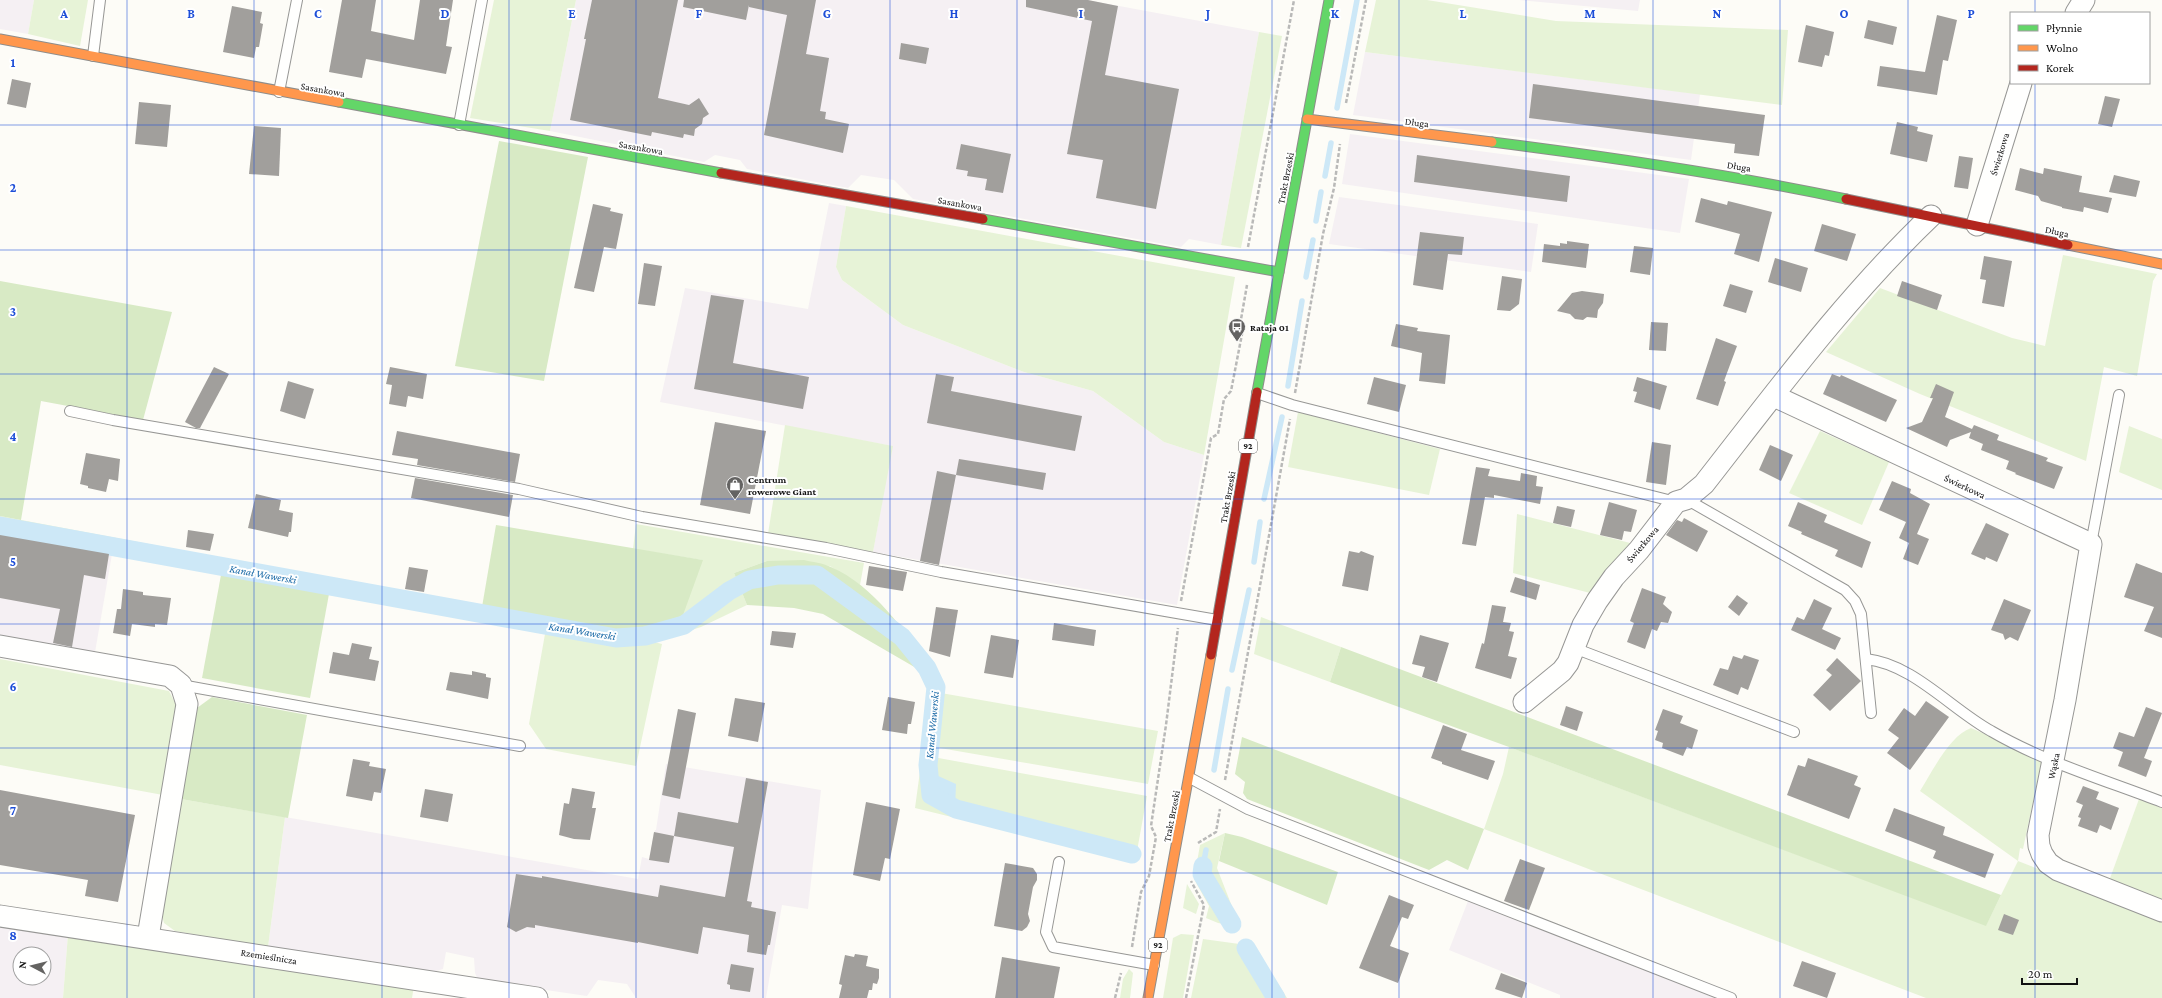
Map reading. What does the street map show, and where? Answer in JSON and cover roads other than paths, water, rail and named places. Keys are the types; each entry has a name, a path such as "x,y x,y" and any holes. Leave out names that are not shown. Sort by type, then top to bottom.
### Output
{"street":[{"name":"Trakt Brzeski","path":"1148,998 1190,778 1257,393 1329,0"},
{"path":"2077,12 2084,0"},
{"name":"Sasankowa","path":"0,39 459,125 1280,272"},
{"name":"Świerkowa","path":"1977,226 2021,84"},
{"name":"Długa","path":"1307,119 1632,160 1755,180 2162,264"},
{"name":"Świerkowa","path":"1524,702 1562,671 1574,648 1583,625 1597,601 1614,577 1681,501 1704,484 1823,332 1891,254 1931,216"},
{"name":"Świerkowa","path":"1774,396 2091,544"},
{"name":"Wąska","path":"2091,544 2054,761 2038,835 2039,846 2048,862 2074,877 2162,911"},
{"path":"0,646 170,676 181,684 187,704 148,937"},
{"name":"Rzemieślnicza","path":"0,916 148,937 537,998"}],"lane":[{"path":"93,56 100,0"},
{"path":"279,92 297,0"},
{"path":"459,125 482,0"},
{"path":"1257,393 1292,405 1681,501 1845,590 1855,601 1861,614 1871,713"},
{"path":"2091,544 2119,395"},
{"path":"70,411 114,420 519,489 642,517 826,548 941,572 1217,620"},
{"path":"1574,648 1794,732"},
{"path":"1866,659 1897,667 1991,731 2054,761 2162,802"},
{"path":"181,684 520,746"},
{"path":"1190,778 1248,809 1731,998"},
{"path":"1059,862 1046,932 1053,947 1154,965"}],"water":[{"path":"936,775 956,784 955,809 936,808 929,786"}],"waterway":[{"path":"1337,108 1357,0"},
{"path":"1325,176 1331,143"},
{"path":"1316,221 1321,192"},
{"path":"1306,277 1313,240"},
{"path":"1288,386 1302,301"},
{"path":"1264,499 1282,417"},
{"path":"1254,562 1260,522"},
{"name":"Kanał Wawerski","path":"0,526 616,638 645,636 684,625 729,591 749,580 778,575 817,575 902,637 927,668 936,687 928,765 931,795 956,809 1132,854"},
{"path":"1232,670 1249,590"},
{"path":"1214,770 1228,689"},
{"path":"1203,866 1206,850"},
{"name":"Kanał Wawerski","path":"1203,866 1202,874 1232,924"},
{"name":"Kanał Wawerski","path":"1246,948 1276,998"}],"place":[{"name":"Rataja 01","path":"1237,342"},
{"name":"Centrum rowerowe Giant","path":"735,500"}]}
